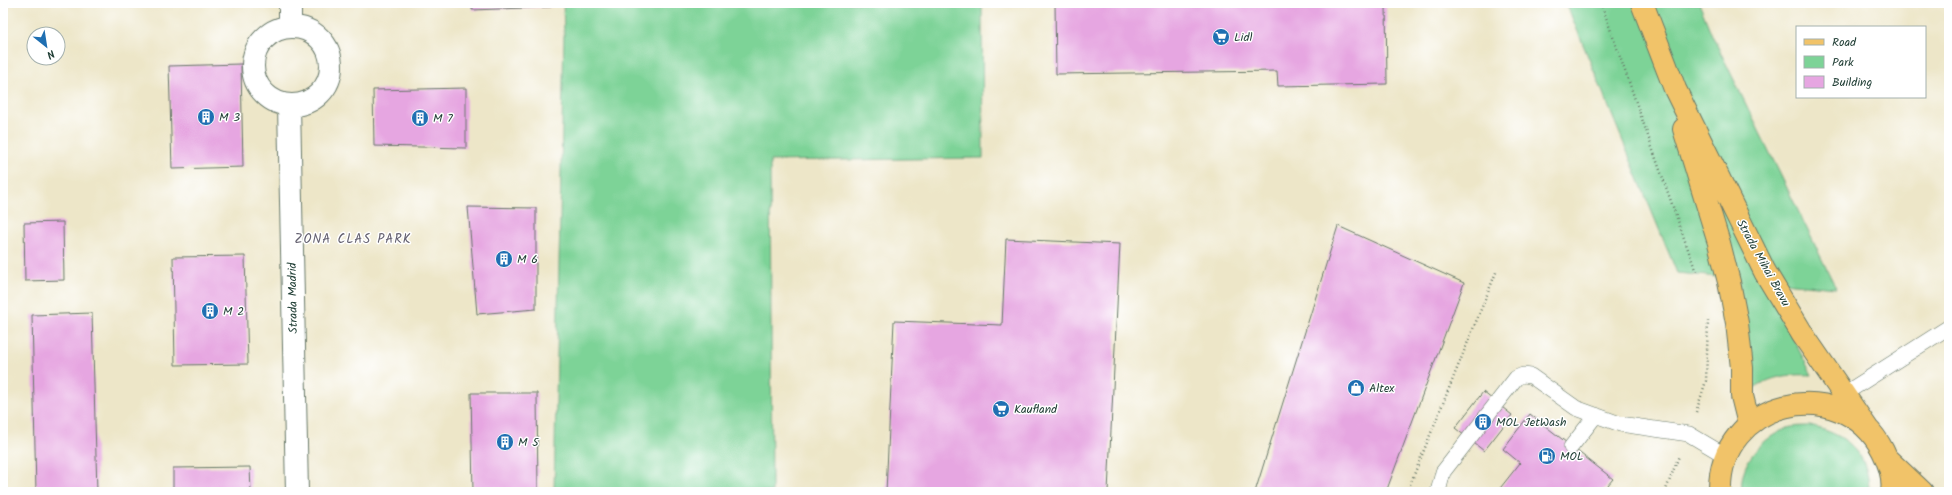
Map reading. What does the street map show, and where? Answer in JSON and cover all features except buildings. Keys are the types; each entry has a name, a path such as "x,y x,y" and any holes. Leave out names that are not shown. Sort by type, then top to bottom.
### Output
{"main road":[{"name":"Strada Mihai Bravu","path":"1642,3 1675,89 1765,272 1803,335 1867,428"},
{"name":"Strada Mihai Bravu","path":"1675,89 1688,146 1719,243 1729,282 1738,330 1742,368 1742,396 1749,424"},
{"path":"1719,488 1726,456 1736,438 1749,424 1771,410 1796,403 1822,404 1846,412 1867,428 1879,442 1887,459 1893,486 1892,492"},
{"path":"1887,459 1922,492"}],"street":[{"path":"290,3 290,27"},
{"path":"290,27 302,28 313,33 322,41 328,51 330,64 329,77 323,88 314,98 302,103 289,105 275,101 265,94 257,83 253,70 254,57 259,44 268,35 279,29 290,27"},
{"name":"Strada Madrid","path":"289,105 297,492"}],"lane":[{"path":"1844,394 1949,327"},
{"path":"1438,492 1442,472 1516,378 1523,375 1531,376 1576,408 1596,416 1620,424 1689,434 1726,456"},
{"path":"1571,447 1596,416"}],"path":[{"path":"1601,3 1697,274"},
{"path":"1407,492 1497,270"},
{"path":"1665,492 1689,434 1706,381 1708,320"}],"green space":[{"path":"563,3 982,3 983,158 770,161 772,492 554,492 564,34"},
{"path":"1566,3 1699,3 1712,35 1836,288 1763,281 1812,375 1780,377 1766,381 1752,389 1738,279 1677,273"},
{"path":"1796,426 1810,426 1823,429 1834,434 1853,447 1865,466 1869,492 1742,492 1742,481 1748,461 1761,445 1779,432 1788,428"}],"place":[{"name":"Lidl","path":"1221,37"},
{"name":"M 3","path":"206,117"},
{"name":"M 7","path":"420,118"},
{"name":"M 6","path":"504,259"},
{"name":"M 2","path":"210,311"},
{"name":"Altex","path":"1356,388"},
{"name":"Kaufland","path":"1001,409"},
{"name":"MOL JetWash","path":"1483,422"},
{"name":"M 5","path":"505,442"},
{"name":"MOL","path":"1547,456"}],"district":[{"name":"ZONA CLAS PARK","path":"353,239"}]}
